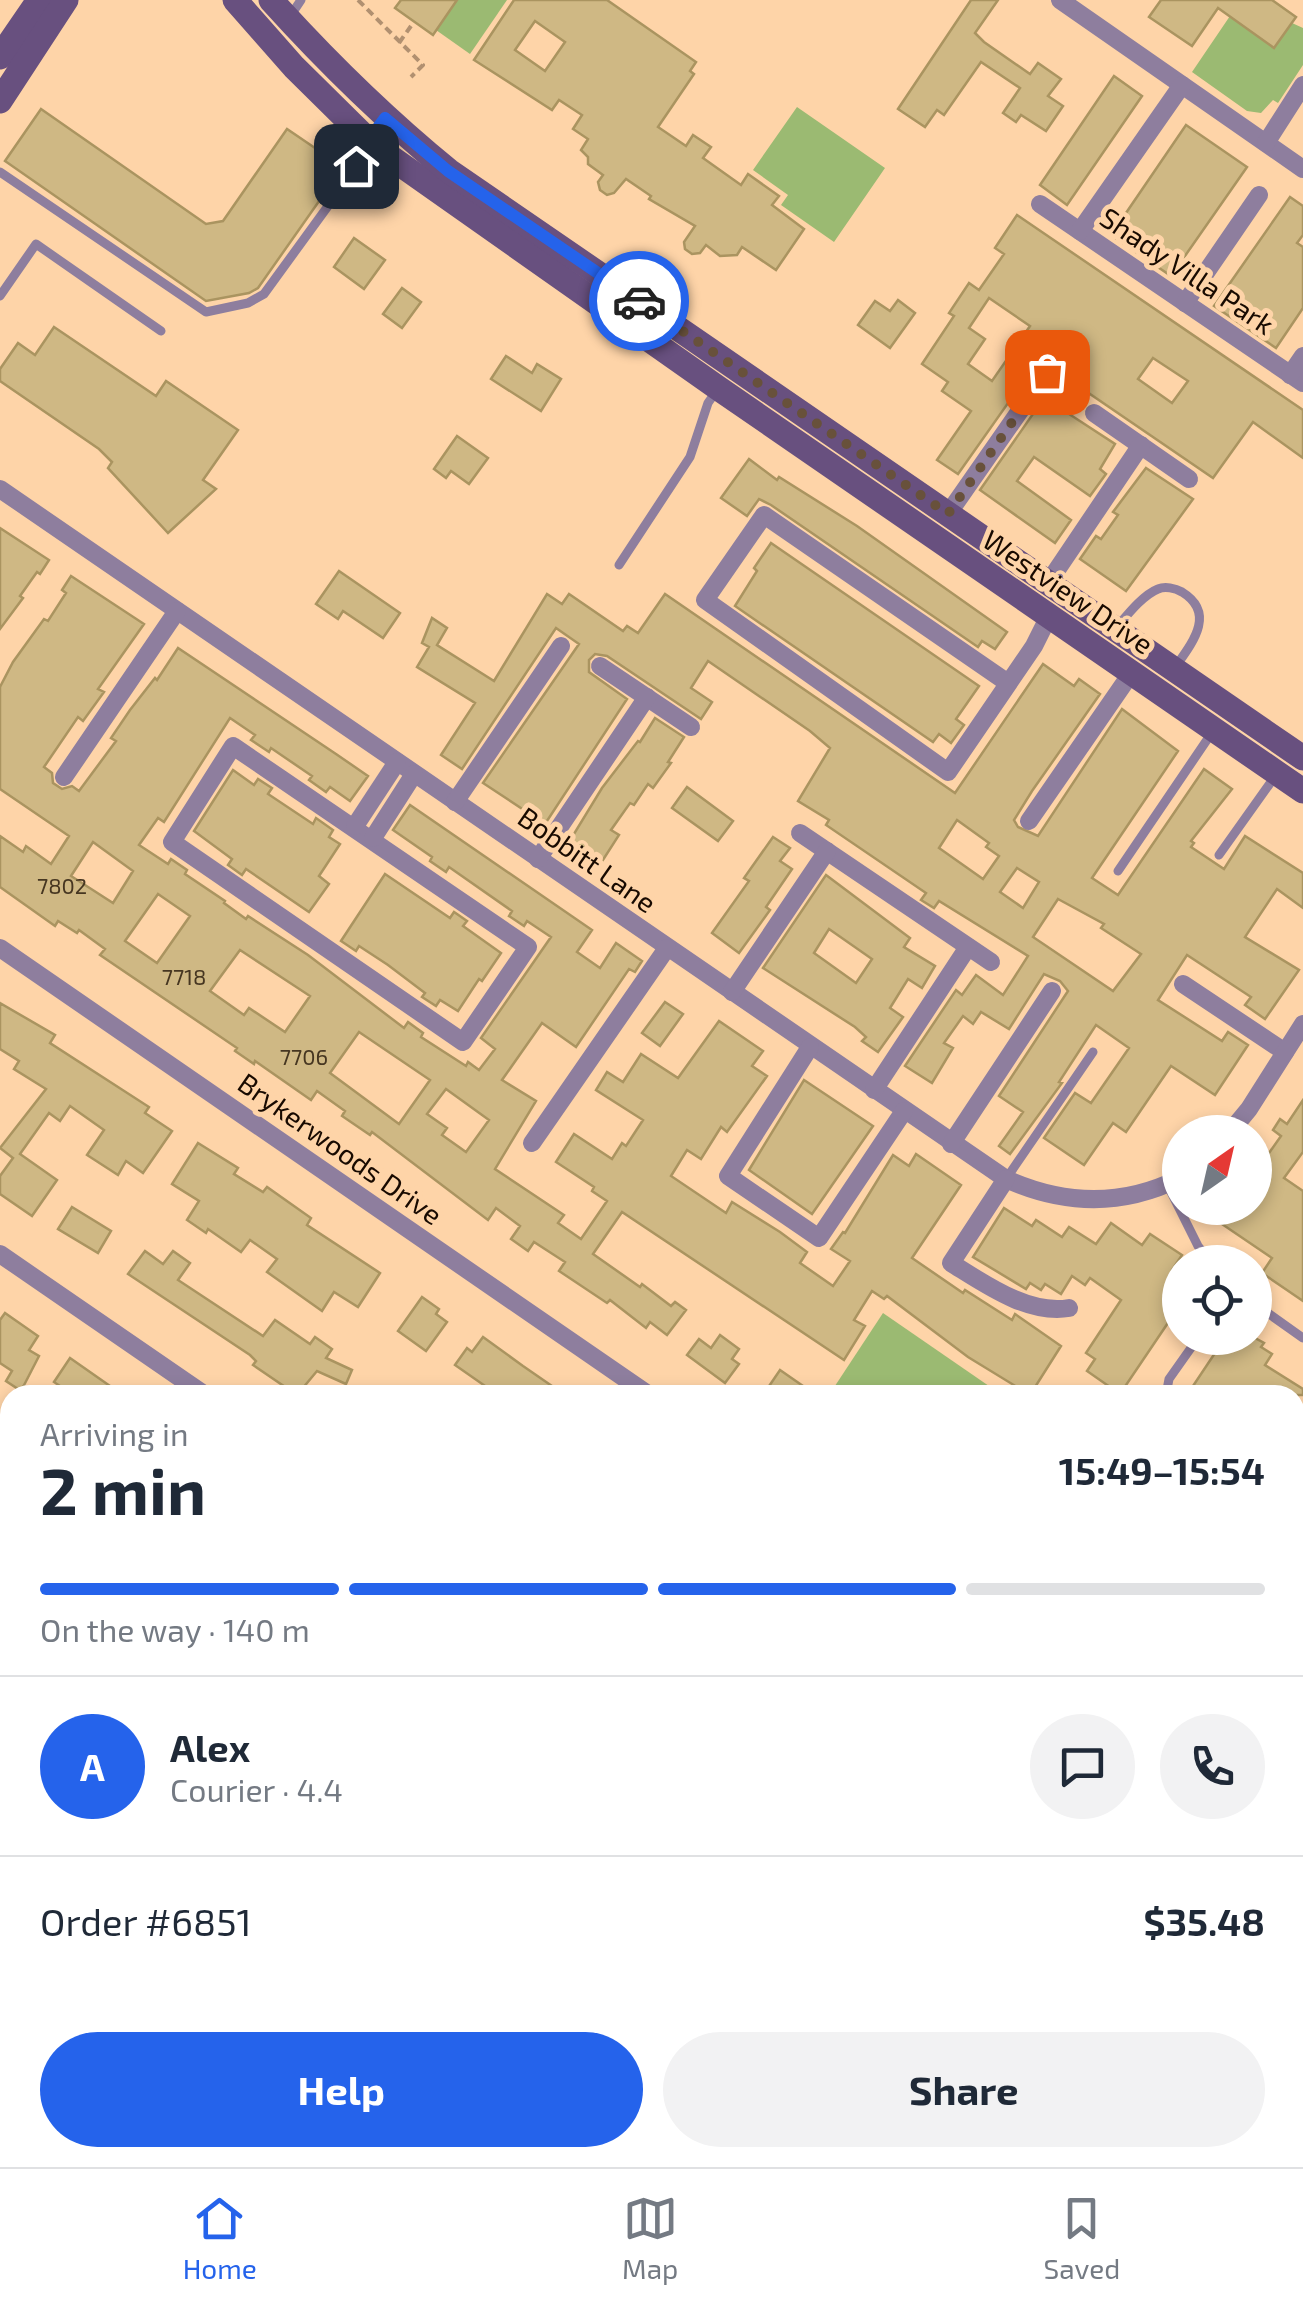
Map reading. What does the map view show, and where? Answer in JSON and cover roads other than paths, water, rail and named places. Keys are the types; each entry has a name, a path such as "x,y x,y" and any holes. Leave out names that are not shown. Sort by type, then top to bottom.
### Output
{"main road":[{"path":"0,58 39,0"},
{"path":"0,101 66,0"},
{"name":"Westview Drive","path":"236,0 370,143 1132,672 1172,679 1303,758"},
{"name":"Westview Drive","path":"287,6 327,62 448,171 1115,628 1172,679 1215,729 1303,790"},
{"path":"308,80 327,62"},
{"path":"370,143 385,118"},
{"path":"635,330 650,308"},
{"path":"896,511 911,489"}],"street":[{"path":"1060,0 1303,169"},
{"path":"1080,231 1182,84"},
{"path":"1266,143 1303,85"},
{"path":"1185,303 1259,195"},
{"name":"Shady Villa Park","path":"1040,204 1296,379"},
{"path":"1296,379 1303,356"},
{"path":"948,514 1047,372"},
{"path":"1094,413 1189,479"},
{"path":"1048,583 1141,446"},
{"name":"Bobbitt Lane","path":"0,489 1006,1179 1049,1196 1090,1200 1129,1197 1162,1185"},
{"path":"1008,683 764,514 705,600 948,772 1034,646 1049,616"},
{"path":"64,777 177,611"},
{"path":"455,802 562,646"},
{"path":"600,666 691,727"},
{"path":"1029,821 1132,672"},
{"path":"538,859 647,697"},
{"path":"233,746 355,826 528,947 463,1042 172,842 233,746"},
{"path":"355,826 397,762"},
{"path":"372,838 414,774"},
{"path":"800,833 991,962"},
{"path":"732,992 827,851"},
{"path":"874,1090 968,947"},
{"name":"Brykerwoods Drive","path":"0,948 631,1385"},
{"path":"532,1144 667,948"},
{"path":"1183,984 1285,1052"},
{"path":"951,1144 1052,991"},
{"path":"1245,1115 1303,1024"},
{"path":"810,1047 728,1176 771,1207 818,1238 904,1111"},
{"path":"1006,1179 951,1263 1025,1302 1056,1310 1069,1308"},
{"path":"0,1254 190,1385"}],"lane":[{"path":"0,172 206,312 248,303 264,294 370,143"},
{"path":"0,296 36,244 162,331"},
{"path":"618,565 690,457 708,404 718,388"},
{"path":"1115,628 1158,589 1170,587 1194,602 1202,618 1199,631 1172,679"},
{"path":"1118,871 1215,729"},
{"path":"1219,855 1278,773"},
{"path":"1006,1179 1093,1052"},
{"path":"1272,1316 1303,1338"},
{"path":"1168,1385 1186,1355"}]}
